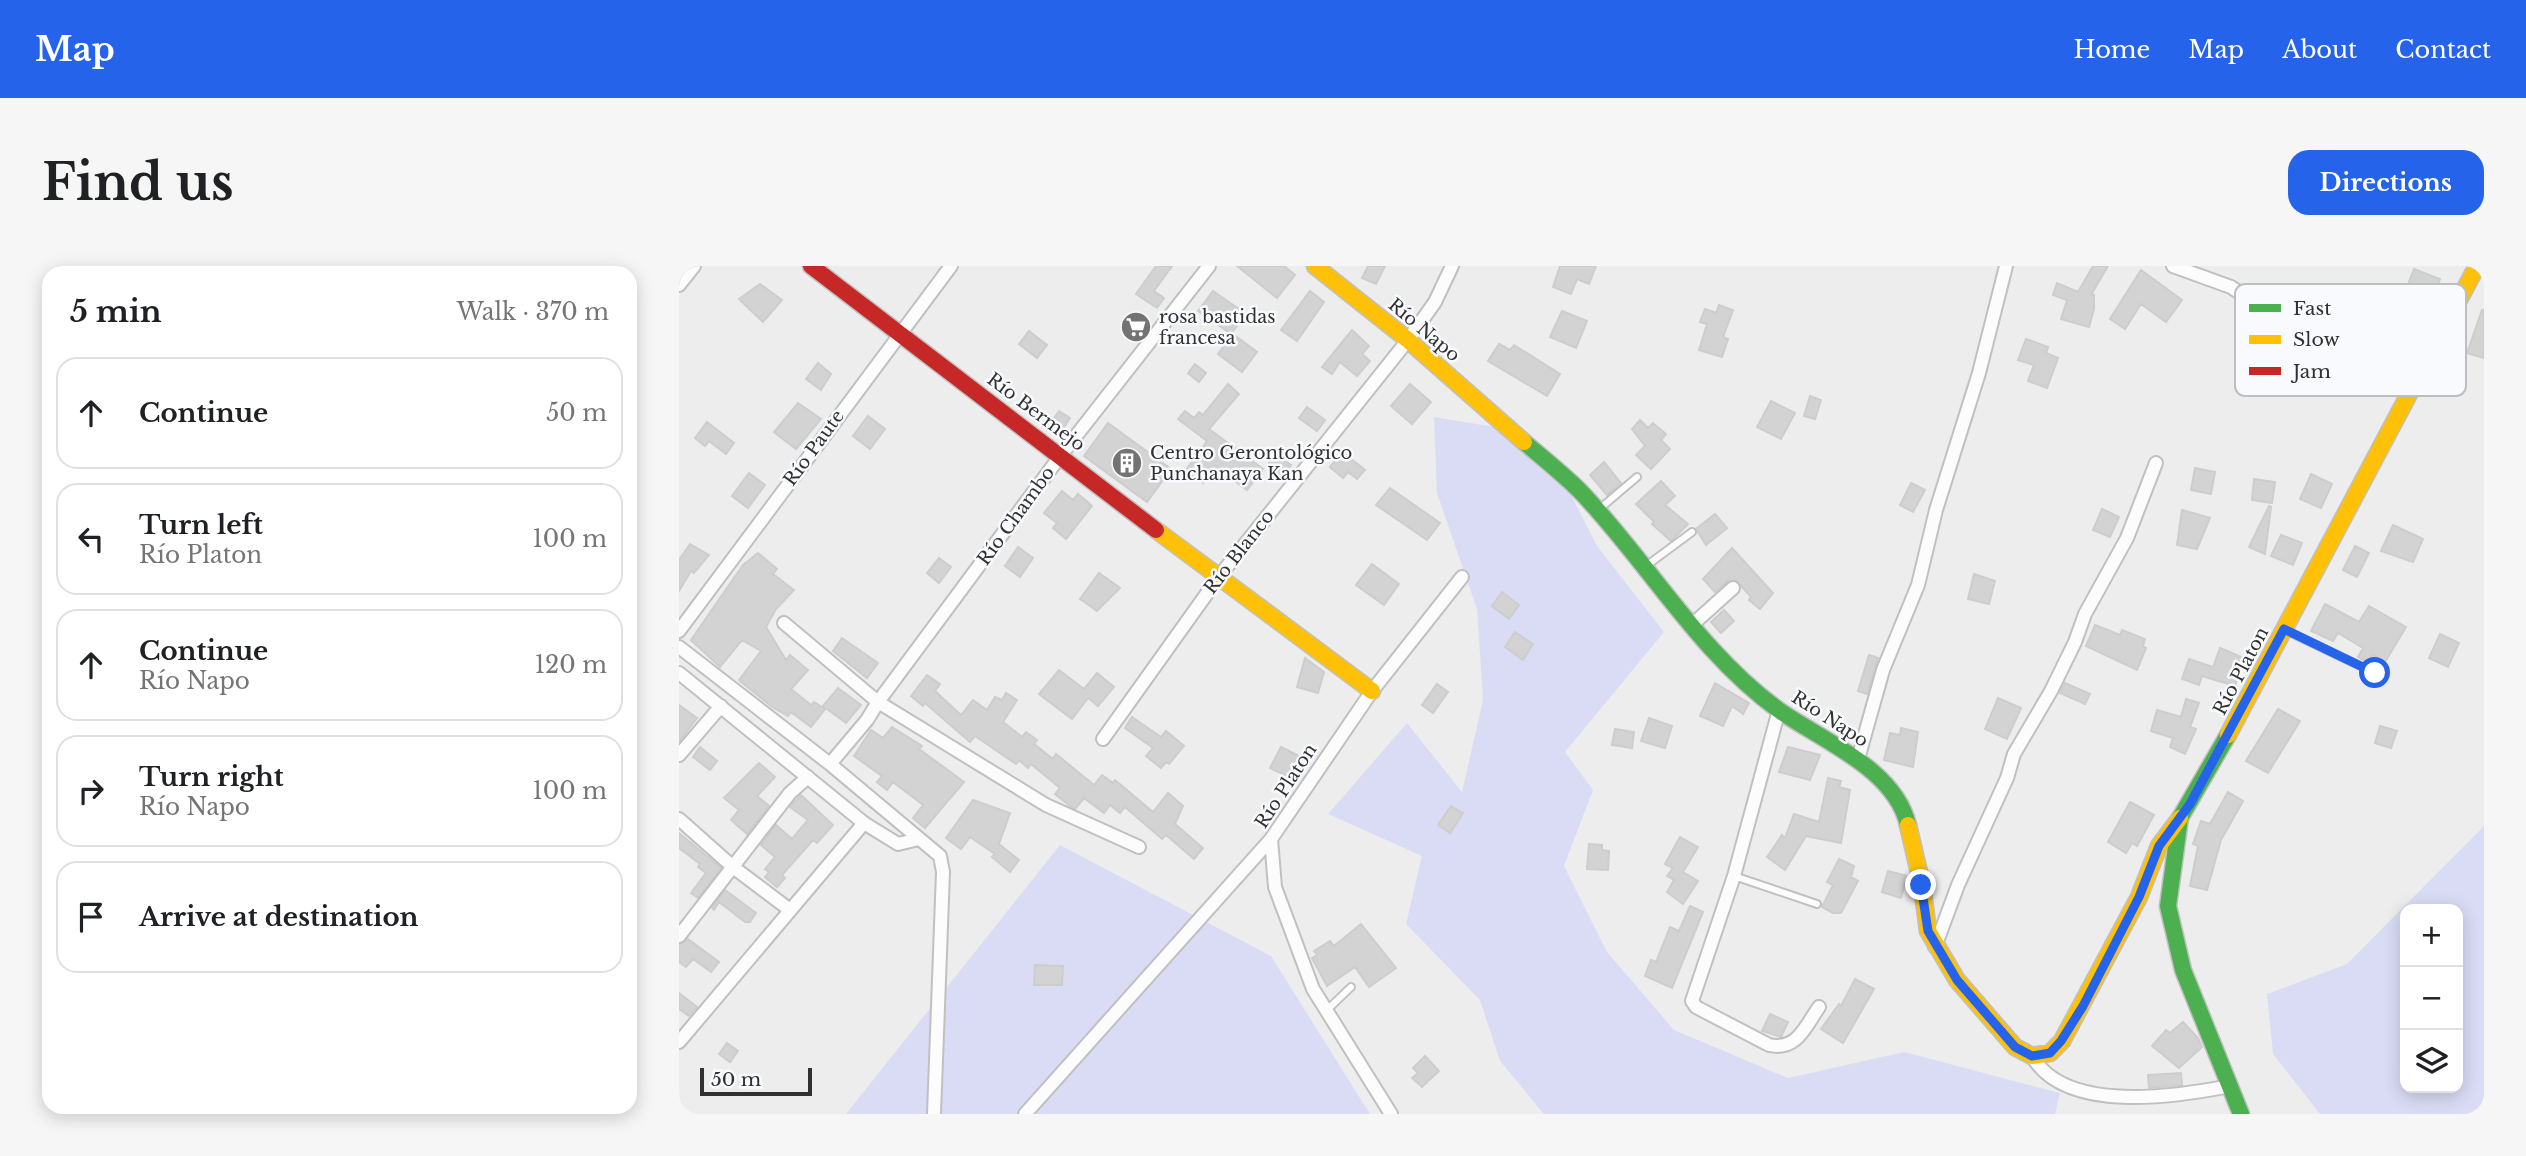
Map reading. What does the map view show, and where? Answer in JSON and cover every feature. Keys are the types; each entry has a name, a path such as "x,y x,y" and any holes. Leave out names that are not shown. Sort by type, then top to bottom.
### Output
{"street":[{"path":"679,285 694,266"},
{"name":"Río Bermejo","path":"811,266 1061,455 1218,578 1372,691"},
{"name":"Río Paute","path":"679,631 899,332 951,266"},
{"name":"Río Chambo","path":"830,764 867,720 1061,455 1209,266"},
{"name":"Río Napo","path":"1315,266 1408,340 1580,491 1739,674 1779,710 1858,759 1894,795 1905,812 1928,931 1935,947 1957,980 2015,1047 2032,1056"},
{"name":"Río Blanco","path":"1103,739 1218,578 1408,340 1435,302 1452,266"},
{"path":"1858,759 1883,670 1919,584 1936,510 1979,373 2005,266"},
{"path":"2173,266 2203,271 2235,290"},
{"name":"Río Platon","path":"2466,287 2477,266"},
{"name":"Río Platon","path":"2241,1114 2183,970 2168,906 2181,818 2408,396"},
{"path":"1935,947 1958,885 2007,778 2014,754 2051,691 2075,642 2085,614 2127,538 2156,463"},
{"name":"Río Platon","path":"1391,1114 1313,989 1275,887 1271,839 1372,691 1462,577"},
{"path":"1693,624 1733,588"},
{"path":"784,623 878,702 1046,805 1139,847"},
{"path":"679,647 830,764 940,856 943,872 934,1114"},
{"path":"679,673 863,823 898,844 919,839"},
{"path":"679,755 721,706"},
{"path":"1779,710 1734,876 1693,993 1696,1007 1769,1045 1782,1048 1790,1046 1800,1036 1819,1006"},
{"path":"679,936 790,793 808,777"},
{"path":"2181,818 2159,846 2139,897 2061,1041 2050,1053 2032,1056 2041,1072 2079,1091 2124,1097 2184,1096 2230,1086"},
{"path":"679,819 733,867 790,910"},
{"path":"679,1042 863,823"},
{"path":"1025,1114 1271,839"}],"lane":[{"path":"1596,512 1637,477"},
{"path":"1644,567 1692,532"},
{"path":"2284,629 2375,673"},
{"path":"1734,876 1817,904"},
{"path":"1325,1011 1351,988"}],"shaded area":[{"path":"1434,417 1525,432 1569,491 1597,546 1664,632 1565,752 1593,790 1564,866 1607,952 1674,1030 1788,1078 1904,1052 2060,1093 2055,1114 1544,1114 1500,1061 1480,1000 1406,924 1422,856 1328,814 1407,723 1462,792 1483,700 1477,609 1437,493"},
{"path":"2484,826 2484,1114 2320,1114 2273,1054 2267,994 2347,964 2400,911 2400,1093 2463,1093 2463,904 2407,904"},
{"path":"1060,845 1271,956 1370,1114 846,1114"}],"building":[{"path":"1156,266 1172,266 1154,291 1164,298 1157,308 1136,294"},
{"path":"1237,266 1284,266 1295,275 1277,298"},
{"path":"1368,266 1385,266 1376,284 1362,278"},
{"path":"1560,266 1596,266 1589,284 1577,279 1571,294 1553,287"},
{"path":"2093,266 2108,266 2091,295 2094,295 2094,309 2089,327 2061,319 2067,300 2053,295 2057,283 2078,292"},
{"path":"2414,269 2440,279 2438,284 2408,284"},
{"path":"2141,270 2182,300 2166,322 2141,304 2125,329 2110,319"},
{"path":"760,284 782,300 763,322 739,299"},
{"path":"1213,291 1246,314 1231,334 1198,311"},
{"path":"1310,291 1324,302 1297,341 1281,330"},
{"path":"1719,305 1733,310 1723,337 1728,339 1722,357 1699,350 1707,324 1700,322 1705,309 1716,313"},
{"path":"2484,310 2484,358 2467,353"},
{"path":"1562,311 1587,321 1576,348 1550,337"},
{"path":"1352,330 1369,346 1362,354 1370,361 1357,376 1340,362 1332,374 1322,367"},
{"path":"1029,331 1047,345 1037,358 1019,344"},
{"path":"1233,334 1257,352 1242,372 1218,354"},
{"path":"2026,339 2048,347 2046,353 2058,358 2047,388 2028,381 2034,365 2018,360"},
{"path":"1499,344 1510,350 1514,345 1560,374 1547,396 1488,361"},
{"path":"818,363 831,374 821,390 806,379"},
{"path":"1195,364 1206,373 1199,382 1188,373"},
{"path":"1228,384 1239,394 1209,429 1263,469 1247,490 1215,466 1203,483 1186,470 1207,441 1178,419 1185,411 1194,418 1199,412 1203,415"},
{"path":"1410,384 1431,402 1412,424 1391,406"},
{"path":"1810,396 1821,400 1815,419 1804,416"},
{"path":"1771,401 1795,413 1781,439 1757,427"},
{"path":"798,403 821,419 796,449 774,432"},
{"path":"1307,407 1325,420 1317,431 1299,418"},
{"path":"1059,411 1070,418 1058,436 1047,428"},
{"path":"868,416 885,429 870,449 853,436"},
{"path":"1640,420 1648,428 1653,423 1666,434 1661,440 1670,449 1651,469 1636,455 1645,446 1632,429"},
{"path":"707,422 734,443 726,454 709,441 705,446 695,438"},
{"name":"Centro Gerontológico Punchanaya Kan","path":"1108,423 1171,469 1147,502 1084,456"},
{"path":"1342,452 1365,470 1357,479 1348,472 1343,478 1330,467"},
{"path":"1275,454 1291,465 1283,477 1267,466"},
{"path":"1604,462 1621,483 1607,495 1590,475"},
{"path":"2195,468 2215,472 2211,494 2191,490"},
{"path":"749,473 765,485 748,508 732,496"},
{"path":"2311,474 2332,484 2321,508 2300,499"},
{"path":"2254,479 2275,482 2272,503 2252,500"},
{"path":"1661,481 1675,496 1665,505 1688,524 1671,541 1652,524 1654,522 1636,504"},
{"path":"1911,483 1925,490 1913,512 1900,505"},
{"path":"1390,488 1440,523 1427,540 1376,505"},
{"path":"1062,491 1073,500 1078,494 1092,506 1066,539 1053,528 1057,523 1044,513"},
{"path":"2269,506 2271,507 2265,554 2249,547"},
{"path":"2102,509 2119,517 2110,537 2093,530"},
{"path":"2182,510 2210,518 2197,549 2177,545"},
{"path":"1715,514 1727,528 1706,545 1696,529"},
{"path":"2393,525 2423,539 2413,562 2381,551"},
{"path":"2281,535 2302,543 2293,565 2271,556"},
{"path":"690,544 709,555 694,573 691,571 679,591 679,560"},
{"path":"2355,546 2369,553 2357,577 2343,570"},
{"path":"1018,547 1033,558 1020,577 1005,566"},
{"path":"1732,548 1773,593 1760,609 1749,600 1751,597 1736,580 1728,581 1715,592 1703,579"},
{"path":"758,553 777,569 773,574 794,590 776,609 766,627 786,660 790,655 808,670 791,689 811,705 814,702 825,709 811,727 791,712 788,716 772,707 739,680 761,651 742,640 720,667 691,640 743,565"},
{"path":"939,558 951,567 939,583 927,573"},
{"path":"1372,564 1399,584 1384,605 1356,585"},
{"path":"1099,573 1120,588 1097,611 1080,599"},
{"path":"1974,574 1995,581 1989,604 1968,599"},
{"path":"1502,592 1519,605 1509,619 1492,606"},
{"path":"2325,604 2359,622 2369,606 2406,627 2385,662 2373,655 2368,663 2358,657 2363,648 2338,633 2333,641 2311,631"},
{"path":"1724,610 1734,621 1721,633 1711,622"},
{"path":"2095,625 2120,635 2122,630 2145,639 2143,646 2146,648 2137,670 2086,646"},
{"path":"1515,632 1533,644 1523,660 1505,647"},
{"path":"2440,634 2459,643 2448,667 2429,658"},
{"path":"842,638 878,663 867,678 833,651"},
{"path":"2220,648 2244,658 2235,686 2202,676 2199,685 2182,679 2189,659 2213,667"},
{"path":"1869,655 1878,658 1867,694 1858,691"},
{"path":"1305,658 1324,672 1318,693 1297,687"},
{"path":"1059,670 1084,689 1097,673 1114,687 1098,706 1088,698 1072,719 1039,694"},
{"path":"927,675 940,684 935,691 961,715 973,700 987,710 995,697 1002,700 1006,693 1017,700 1003,722 1022,737 1026,732 1037,740 1034,744 1053,759 1056,754 1094,785 1102,775 1113,783 1115,780 1153,812 1168,793 1183,806 1175,824 1203,848 1194,859 1166,835 1162,839 1125,807 1120,813 1110,805 1104,813 1084,798 1075,809 1071,807 1055,794 1060,788 1031,764 1028,768 1019,760 1016,764 975,736 970,742 925,703 923,706 911,696"},
{"path":"1715,683 1749,703 1743,714 1732,706 1723,726 1700,716"},
{"path":"2065,683 2090,694 2085,704 2060,693"},
{"path":"1437,684 1448,692 1433,713 1422,705"},
{"path":"838,688 861,705 846,723 823,706"},
{"path":"1998,698 2021,708 2007,739 1985,729"},
{"path":"2186,699 2199,703 2190,727 2196,729 2185,754 2170,747 2173,738 2151,731 2157,710 2181,717"},
{"path":"679,705 697,718 679,742"},
{"path":"2278,709 2300,721 2268,773 2246,761"},
{"path":"1132,717 1161,737 1166,731 1184,746 1169,764 1166,762 1161,768 1146,756 1153,748 1125,728"},
{"path":"1649,718 1672,726 1665,748 1641,741"},
{"path":"2380,726 2397,731 2391,748 2375,743"},
{"path":"892,727 922,746 919,749 964,782 925,828 913,818 923,805 893,782 887,790 877,782 882,776 854,756 871,730 883,738"},
{"path":"1901,728 1918,732 1913,767 1884,760 1890,733 1900,735"},
{"path":"1615,729 1634,732 1632,748 1612,745"},
{"path":"700,747 717,761 710,770 693,757"},
{"path":"1281,747 1299,756 1288,777 1270,768"},
{"path":"1788,747 1820,755 1810,780 1779,772"},
{"path":"759,763 775,777 757,796 769,806 747,834 731,820 739,810 724,798"},
{"path":"1828,778 1841,781 1839,787 1850,790 1841,843 1806,836 1785,870 1767,857 1782,835 1785,838 1794,814 1819,822"},
{"path":"2228,792 2243,801 2221,840 2207,890 2190,886 2198,846 2193,844 2201,821 2210,824"},
{"path":"801,795 833,825 817,843 813,840 782,875 785,878 777,887 765,877 769,872 765,869 775,857 761,845 776,825 792,839 808,820 790,807"},
{"path":"973,800 1010,813 999,844 1019,860 1010,872 992,857 995,854 970,837 961,849 946,838"},
{"path":"2130,802 2154,815 2137,846 2132,843 2126,853 2108,842"},
{"path":"1451,806 1463,813 1450,833 1438,825"},
{"path":"679,833 721,868 698,898 691,893 706,873 698,867 700,864 679,848"},
{"path":"1680,837 1698,847 1683,872 1698,881 1683,904 1667,892 1674,880 1667,876 1673,868 1665,864"},
{"path":"1589,844 1602,845 1602,850 1609,851 1608,870 1587,869"},
{"path":"1839,859 1854,866 1851,877 1858,881 1841,913 1833,913 1822,907 1833,885 1827,882"},
{"path":"1888,871 1907,876 1901,898 1882,892"},
{"path":"725,890 756,913 750,922 745,922 719,902 714,910 712,908"},
{"path":"1690,906 1703,912 1672,988 1645,976 1651,960 1656,962 1670,927 1679,931"},
{"path":"1361,924 1396,968 1369,987 1355,967 1327,986 1312,958 1317,955 1314,951 1330,941 1334,946"},
{"path":"688,939 719,962 711,972 693,959 686,967 679,962 679,945"},
{"path":"1035,965 1063,966 1062,985 1034,985"},
{"path":"1855,979 1874,989 1843,1043 1821,1029 1839,1004 1841,1006"},
{"path":"679,993 697,1007 689,1016 679,1009"},
{"path":"1770,1014 1788,1022 1781,1037 1762,1031"},
{"path":"2183,1022 2198,1038 2202,1047 2179,1068 2152,1046 2166,1030 2170,1033"},
{"path":"727,1043 738,1051 730,1062 719,1054"},
{"path":"1425,1056 1439,1071 1422,1087 1412,1078 1418,1073 1413,1068"},
{"path":"2181,1073 2182,1085 2149,1088 2148,1075"}],"traffic: fast":[{"path":"1524,442 1560,472 1605,518 1724,662 1780,711 1836,745 1873,772 1901,805 1908,825"},
{"path":"2228,735 2180,818 2168,906 2183,970 2241,1114"}],"traffic: slow":[{"path":"1315,266 1408,340 1524,442"},
{"path":"2466,287 2477,266"},
{"path":"2228,735 2408,396"},
{"path":"1156,530 1372,691"},
{"path":"1908,825 1922,885 1928,931 1957,980 2015,1047 2032,1056 2050,1053 2062,1041 2139,897 2159,846 2180,818"}],"traffic: jam":[{"path":"811,266 1156,530"}],"place":[{"name":"rosa bastidas francesa","path":"1136,327"},
{"name":"Centro Gerontológico Punchanaya Kan","path":"1127,463"}],"route":[{"path":"1921,885 1928,931 1935,947 1957,980 2015,1047 2032,1056 2050,1053 2061,1041 2083,1006 2139,897 2159,846 2190,804 2284,629 2375,673"}]}
